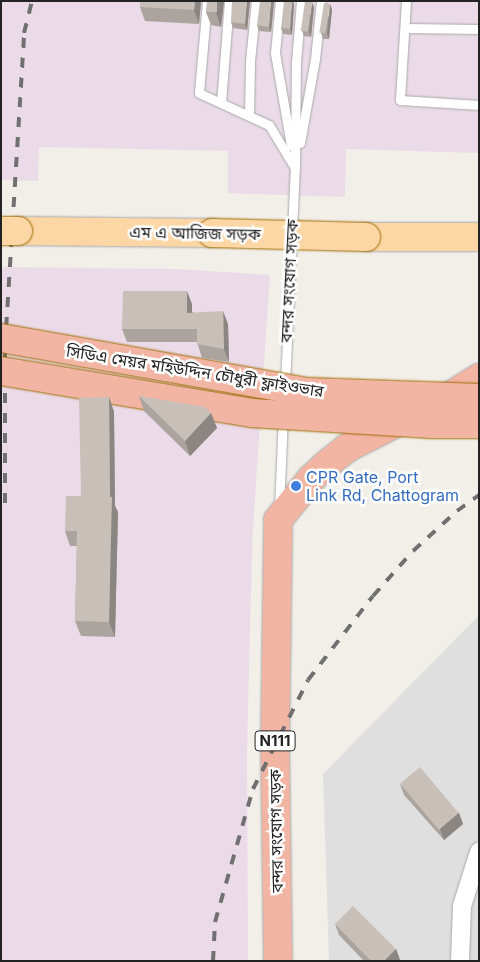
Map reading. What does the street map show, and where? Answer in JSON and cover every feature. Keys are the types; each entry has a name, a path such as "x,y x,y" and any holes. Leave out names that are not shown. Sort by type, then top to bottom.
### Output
{"highway":[{"name":"সিডিএ মেয়র মহিউদ্দিন চৌধুরী ফ্লাইওভার","path":"1,338 308,392 479,398"},
{"path":"1,371 252,413 434,424 479,424"},
{"path":"278,520 312,479 347,448 446,398 479,378"},
{"name":"বন্দর সংযোগ সড়ক","path":"278,520 275,745 278,961"}],"main road":[{"name":"এম এ আজিজ সড়ক","path":"10,231 479,237"}],"street":[{"path":"460,961 462,906 479,852"}],"lane":[{"path":"207,1 199,93 269,124 295,168"},
{"path":"221,103 229,1"},
{"path":"249,115 250,61 256,1"},
{"path":"280,1 275,53 295,168"},
{"path":"295,168 296,62 301,1"},
{"path":"295,168 316,59 321,1"},
{"path":"406,1 400,100 479,104"},
{"path":"405,28 479,29"},
{"name":"বন্দর সংযোগ সড়ক","path":"278,520 295,168"}],"shaded area":[{"path":"1,1 479,1 479,153 346,149 345,197 228,193 228,151 39,147 38,181 1,180"},
{"path":"1,267 176,269 270,275 253,527 247,753 248,961 1,961"},
{"path":"479,615 479,961 329,961 323,774"}],"building":[{"path":"140,1 195,1 194,10 140,7"},
{"path":"207,1 217,1 217,12 207,12"},
{"path":"232,1 247,1 245,24 231,22"},
{"path":"260,1 271,1 269,27 257,25"},
{"path":"284,1 292,1 290,29 281,28"},
{"path":"305,1 312,2 308,32 301,31"},
{"path":"324,3 330,4 325,34 319,33"},
{"path":"123,291 187,291 187,313 223,311 224,349 197,344 197,329 122,329"},
{"path":"139,396 205,407 211,413 185,441"},
{"path":"109,397 110,497 112,497 109,622 75,621 77,531 65,531 66,496 81,496 79,398"},
{"path":"420,767 459,813 439,830 400,784"},
{"path":"353,906 396,949 384,961 371,961 335,924"}],"railway":[{"path":"5,503 5,347 24,33 32,1"},
{"path":"213,961 215,922 253,789 308,680 373,596 413,551 457,511 479,495"}],"place":[{"name":"CPR Gate, Port Link Rd, Chattogram","path":"296,486"}]}
